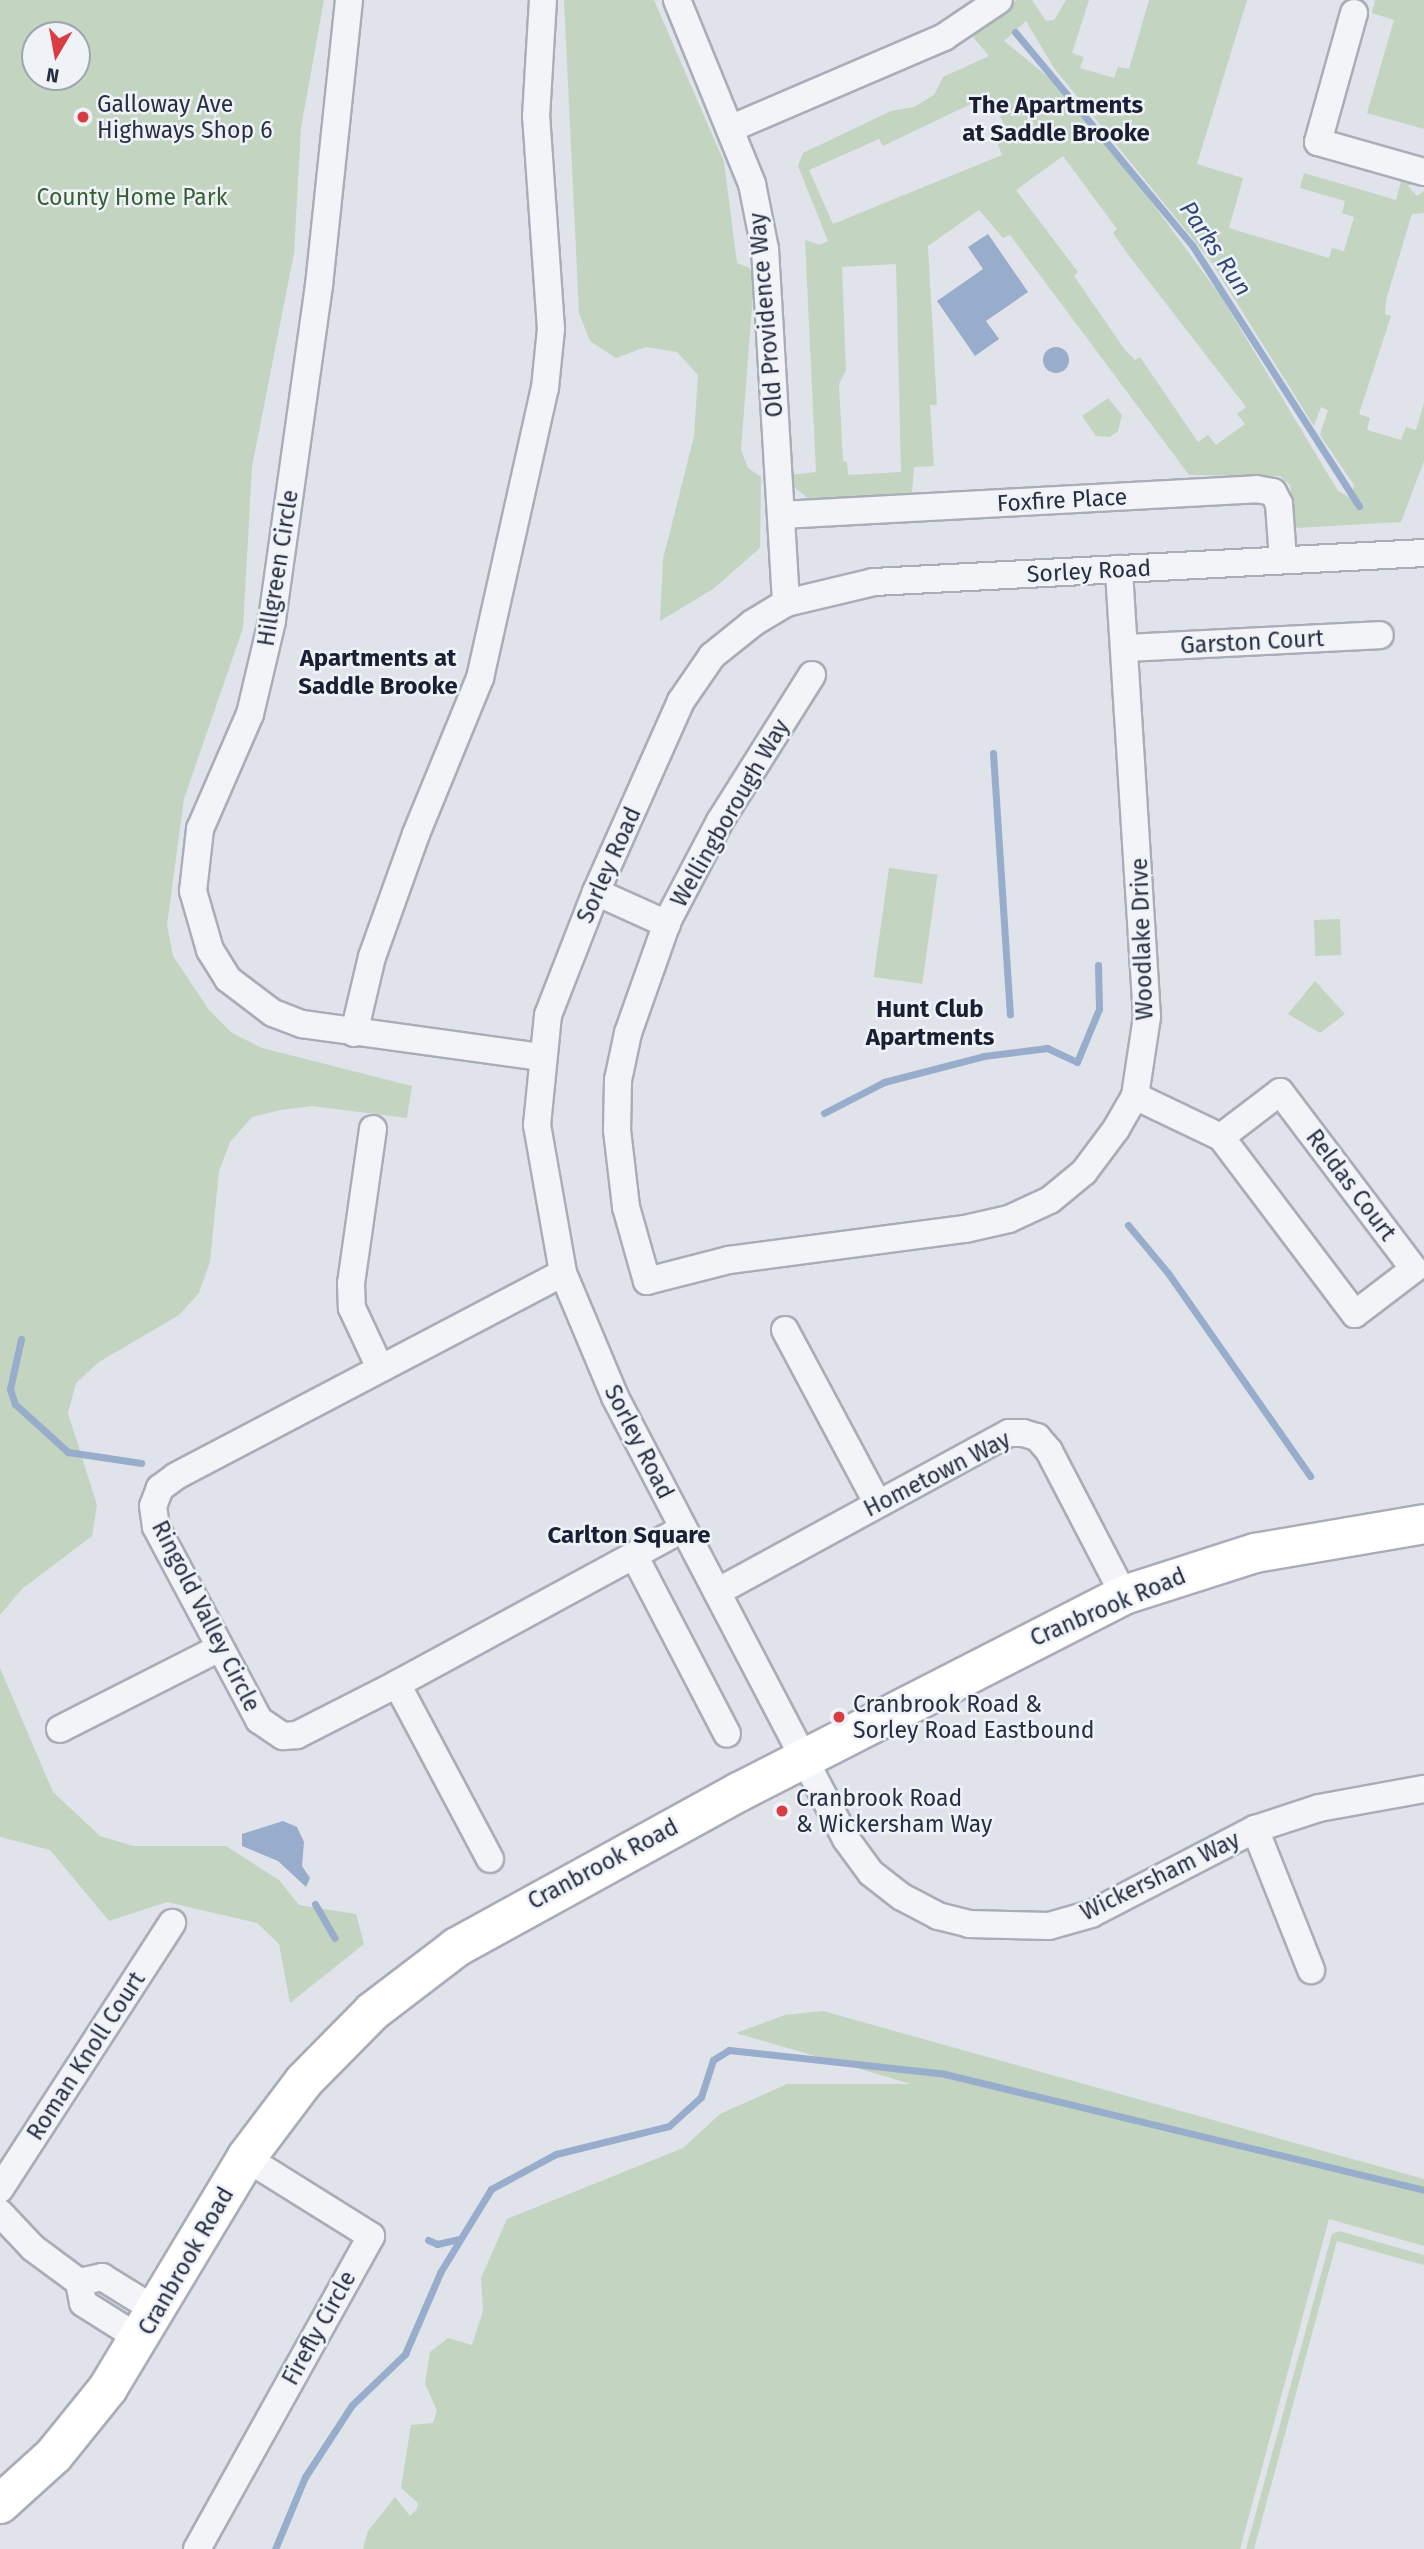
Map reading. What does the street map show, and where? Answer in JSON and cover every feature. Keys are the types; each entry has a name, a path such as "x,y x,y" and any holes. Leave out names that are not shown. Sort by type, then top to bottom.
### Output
{"street":[{"name":"Hillgreen Circle","path":"349,0 319,285 272,621 250,714 200,829 193,891 210,950 248,996 302,1024 540,1057"},
{"path":"354,1033 394,895 480,678 545,388 551,329 536,117 543,0"},
{"name":"Old Providence Way","path":"677,0 732,128 752,184 765,249 786,603"},
{"path":"732,128 944,37 999,0"},
{"path":"1354,13 1318,142 1424,172"},
{"name":"Foxfire Place","path":"781,515 1256,489 1273,492 1279,504 1283,560"},
{"name":"Sorley Road","path":"804,1758 615,1397 563,1273 537,1125 540,1057 561,976 681,701 712,656 786,603 874,582 1424,553"},
{"name":"Woodlake Drive","path":"647,1281 729,1260 965,1229 1009,1219 1050,1200 1084,1172 1135,1096 1148,985 1119,569"},
{"name":"Garston Court","path":"1125,648 1380,635"},
{"name":"Wellingborough Way","path":"647,1281 626,1207 617,1130 618,1080 628,1033 667,924 720,821 812,675"},
{"path":"596,892 667,924"},
{"name":"Reldas Court","path":"1135,1096 1221,1137 1354,1314 1414,1269 1280,1092 1221,1137"},
{"path":"373,1129 352,1308 380,1368"},
{"name":"Ringold Valley Circle","path":"563,1273 380,1368 160,1488 153,1506 156,1527 259,1720 283,1736 298,1735 397,1684 684,1529"},
{"path":"785,1330 878,1504"},
{"name":"Hometown Way","path":"717,1592 1009,1433 1037,1437 1124,1595"},
{"name":"Cranbrook Road","path":"0,2504 84,2419 149,2325 246,2158 324,2059 430,1966 512,1912 804,1758 1124,1595 1255,1553 1424,1524"},
{"path":"635,1557 727,1734"},
{"path":"60,1729 220,1648"},
{"path":"397,1684 491,1859"},
{"name":"Wickersham Way","path":"804,1758 871,1873 938,1916 969,1924 1049,1926 1091,1914 1255,1829 1330,1805 1424,1789"},
{"path":"1255,1829 1311,1970"},
{"name":"Roman Knoll Court","path":"0,2189 172,1923"},
{"name":"Firefly Circle","path":"197,2549 371,2236 246,2158"},
{"path":"0,2213 33,2248 79,2282 102,2277 149,2325"}],"green space":[{"name":"County Home Park","path":"0,0 324,0 301,128 294,253 252,467 243,628 184,799 167,925 173,956 209,1010 232,1033 262,1048 412,1086 407,1118 312,1106 281,1110 252,1117 230,1142 219,1171 210,1262 199,1293 179,1315 99,1362 76,1383 68,1413 97,1505 92,1536 22,1589 0,1615"},
{"path":"564,0 654,0 724,162 737,263 750,268 754,281 741,450 748,468 761,477 760,548 713,589 660,621 663,559 694,436 698,375 677,352 646,347 616,358 590,341 579,313"},
{"path":"1017,0 1032,0 1046,21 1054,20 1066,0 1089,0 1072,53 1084,57 1080,68 1114,78 1118,67 1129,69 1149,0 1247,0 1197,164 1243,178 1229,228 1329,258 1332,248 1344,251 1354,217 1342,213 1345,201 1300,188 1304,173 1396,200 1402,178 1416,181 1408,186 1417,196 1424,191 1424,213 1412,214 1386,300 1385,314 1391,316 1359,414 1370,418 1367,430 1401,440 1406,427 1416,430 1424,403 1424,461 1401,522 1296,528 1290,485 1280,476 1189,475 1010,235 1003,238 979,210 928,246 937,405 930,405 934,466 914,467 912,493 809,499 794,487 791,475 816,472 805,240 820,245 828,241 798,166 803,153 891,111 914,107 934,95 943,77 989,56 973,37","holes":["1026,21 1054,68 1210,260 1314,426 1321,407 1328,410 1320,435 1354,485 1351,498 1338,491 1222,298 1115,152 1058,85 1004,41","977,101 982,111 996,106 1009,137 997,142 1002,155 833,224 809,170 879,139 883,146","1063,156 1117,229 1113,233 1127,253 1246,407 1237,414 1245,424 1216,445 1208,435 1198,442 1140,357 1135,360 1125,350 1074,276 1078,272 1016,190","896,264 901,472 848,475 847,462 843,461 839,384 846,370 842,267"]},
{"path":"1375,0 1424,0 1424,129 1367,113 1394,20 1372,13"},
{"path":"1108,398 1122,415 1118,431 1110,437 1096,436 1082,416"},
{"path":"889,868 938,875 922,984 874,977"},
{"path":"1340,919 1341,955 1315,956 1314,920"},
{"path":"1315,981 1345,1014 1320,1033 1288,1014"},
{"path":"0,1668 53,1792 100,1836 133,1846 226,1846 279,1880 299,1905 356,1914 364,1944 290,2003 279,1944 257,1923 167,1902 109,1921 50,1850 0,1837"},
{"path":"823,2011 1424,2179 1424,2246 1329,2219 1240,2549 363,2549 368,2531 395,2497 410,2516 417,2509 418,2503 401,2488 411,2425 433,2423 437,2410 425,2384 430,2352 448,2338 472,2345 483,2311 481,2278 507,2219 683,2148 720,2114 787,2084 911,2084 736,2033 785,2015"},
{"path":"1339,2231 1424,2255 1424,2265 1337,2241 1254,2549 1246,2549 1332,2234"}],"water":[{"path":"988,234 1028,292 986,321 999,339 975,356 937,301 983,269 968,247"},
{"path":"1056,347 1065,351 1069,360 1065,369 1056,373 1047,369 1043,360 1047,351"},
{"path":"283,1821 297,1827 304,1842 302,1866 310,1878 306,1887 278,1861 242,1846 242,1834"}],"waterway":[{"name":"Parks Run","path":"1015,32 1192,245 1359,506"},
{"path":"993,753 1010,1014"},
{"path":"824,1113 884,1082 984,1056 1047,1048 1077,1062 1099,1009 1098,965"},
{"path":"1128,1225 1168,1273 1310,1476"},
{"path":"21,1339 10,1389 15,1404 68,1452 141,1463"},
{"path":"315,1904 335,1938"},
{"path":"275,2549 305,2477 352,2405 405,2354 441,2271 491,2189 556,2154 669,2126 701,2097 713,2060 729,2050 945,2074 1424,2190"},
{"path":"428,2240 437,2244 458,2239"}],"place":[{"name":"Galloway Ave Highways Shop 6","path":"83,117"},
{"name":"Cranbrook Road & Sorley Road Eastbound","path":"839,1717"},
{"name":"Cranbrook Road & Wickersham Way","path":"782,1811"}],"district":[{"name":"The Apartments at Saddle Brooke","path":"1056,120"},
{"name":"Apartments at Saddle Brooke","path":"378,673"},
{"name":"Hunt Club Apartments","path":"930,1024"},
{"name":"Carlton Square","path":"629,1536"}]}
